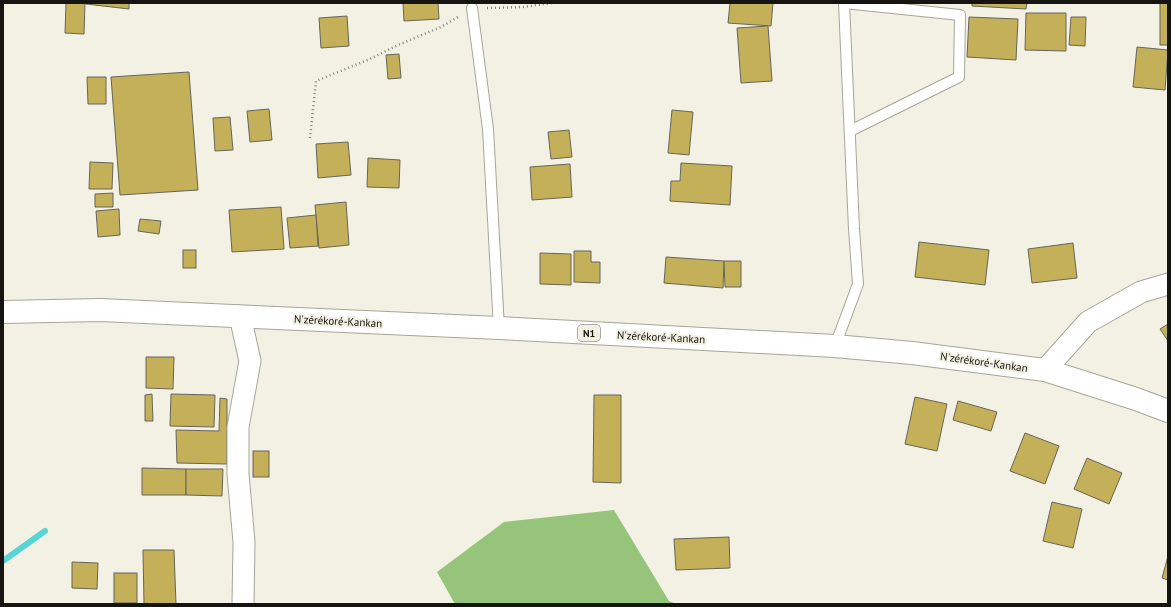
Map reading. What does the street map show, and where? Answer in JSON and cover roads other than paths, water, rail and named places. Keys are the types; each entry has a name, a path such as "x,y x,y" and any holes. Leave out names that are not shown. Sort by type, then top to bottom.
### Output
{"highway":[{"name":"N'zérékoré-Kankan","path":"3,312 100,310 499,328 835,346 912,353 1045,370 1136,399 1168,411"}],"street":[{"path":"1045,370 1088,322 1141,292 1168,284"},
{"path":"240,316 250,361 238,427 238,474 244,542 243,604"}],"lane":[{"path":"835,346 858,284 853,221 844,3 960,15 960,77 850,131"},
{"path":"472,8 488,129 499,328"}],"waterway":[{"path":"3,561 45,531"}]}
